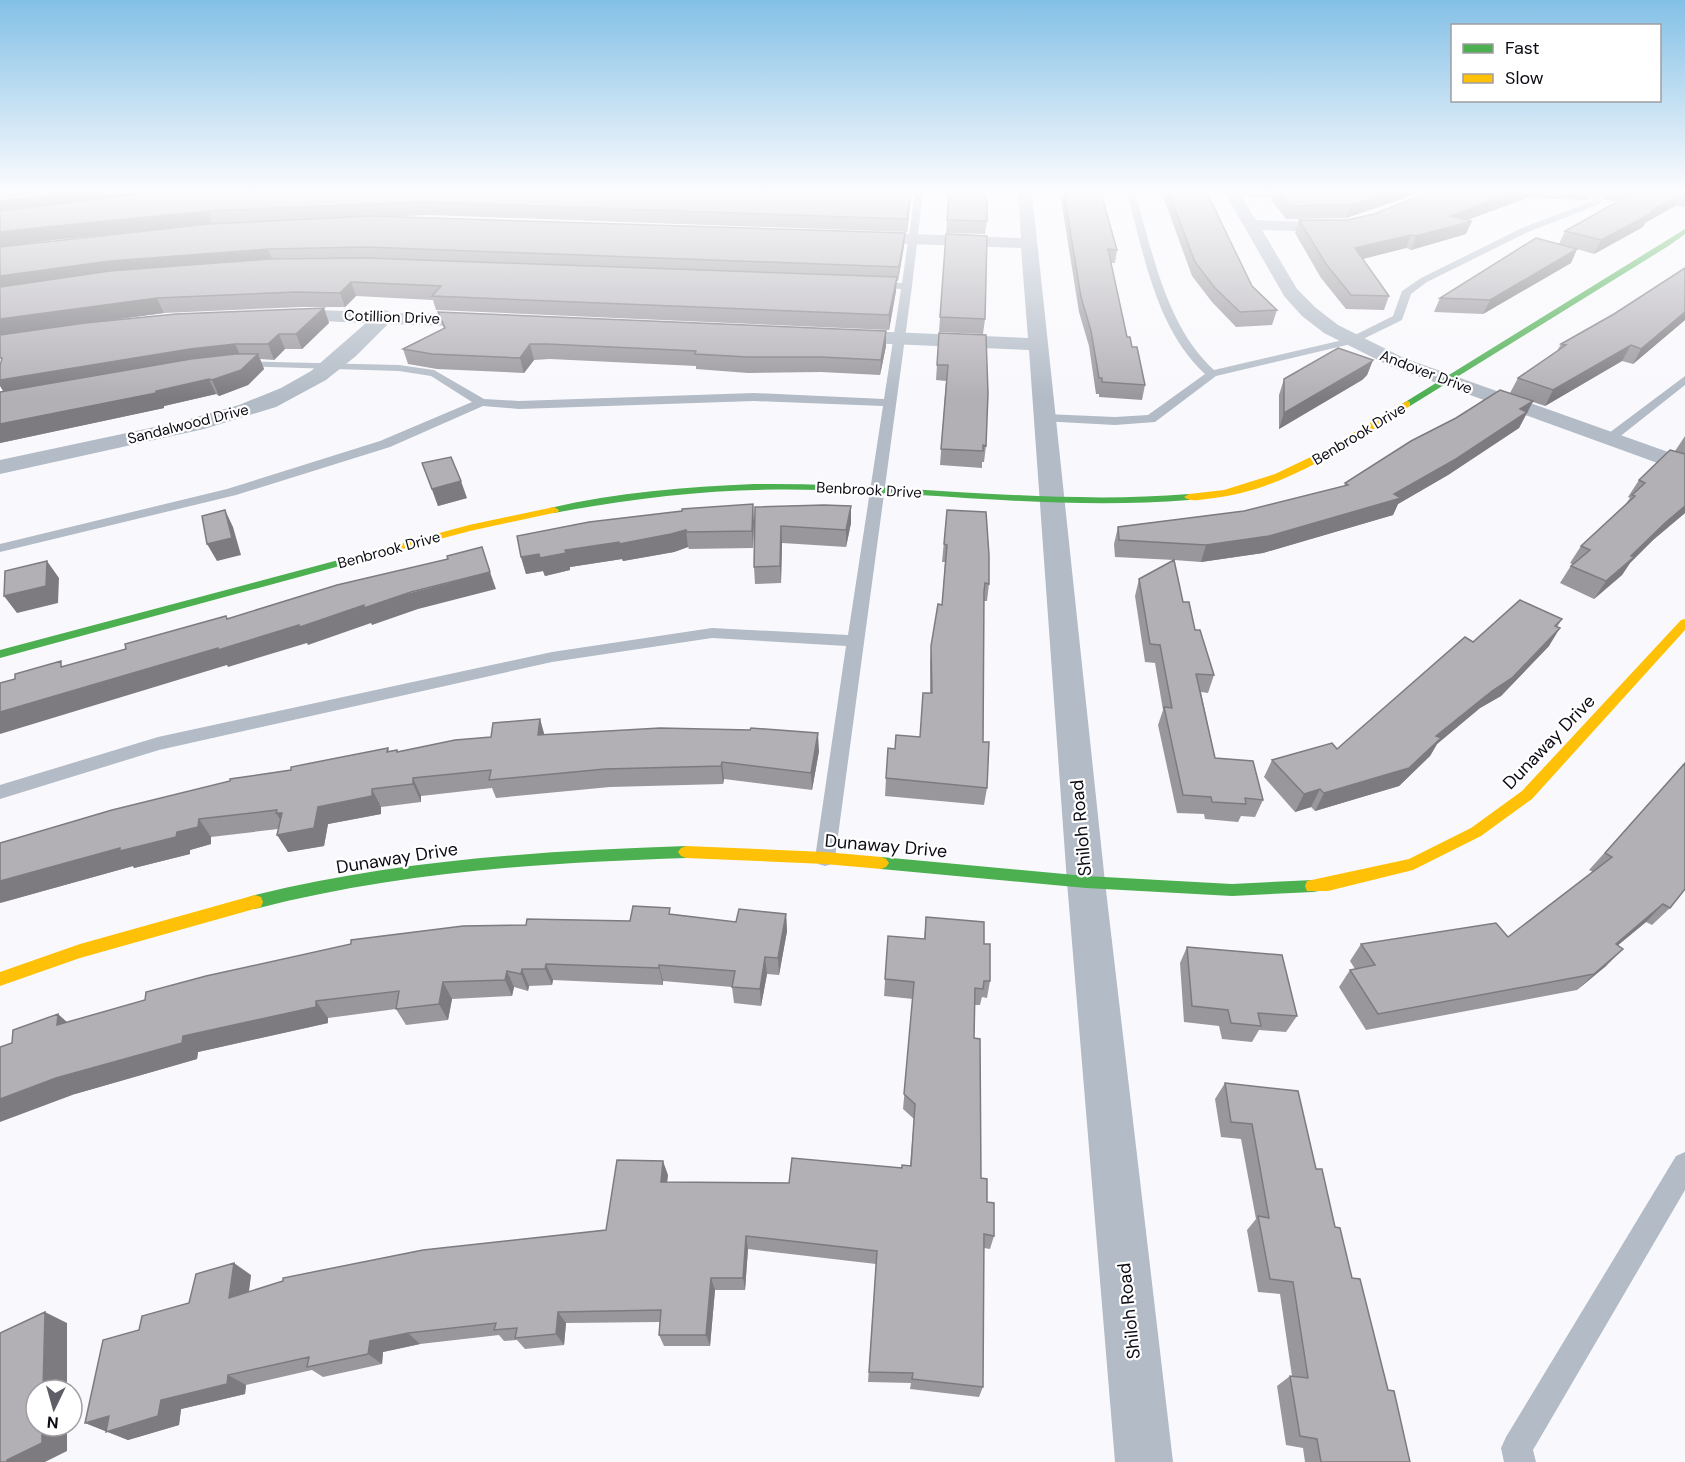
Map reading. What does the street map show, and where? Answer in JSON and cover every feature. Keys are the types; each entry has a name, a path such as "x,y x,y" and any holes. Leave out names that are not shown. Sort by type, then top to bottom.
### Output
{"street":[{"name":"Shiloh Road","path":"1030,261 1086,882 1144,1462"},
{"name":"Andover Drive","path":"1272,261 1290,292 1309,312 1351,341 1447,381 1685,466"},
{"name":"Benbrook Drive","path":"0,654 469,528 570,507 649,495 732,488 819,487 1052,500 1120,501 1228,493 1281,476 1317,460 1640,261"},
{"name":"Cotillion Drive","path":"263,315 385,316 505,321"},
{"name":"Sandalwood Drive","path":"0,467 234,415 278,398 309,382 333,365 385,316"},
{"path":"828,335 1037,344"},
{"name":"Dunaway Drive","path":"0,979 81,951 267,899 403,871 547,857 700,852 825,858 1086,882 1232,890 1328,885 1413,864 1476,832 1527,795 1685,623"}],"lane":[{"path":"825,858 853,641 911,261"},
{"path":"1152,261 1167,309 1183,342 1202,367 1212,374"},
{"path":"1045,418 1115,421 1151,419 1212,374 1351,341 1398,318 1406,293 1424,280 1462,261"},
{"path":"860,284 907,286"},
{"path":"231,365 333,365 399,368 435,373 481,402"},
{"path":"1609,439 1685,379"},
{"path":"0,548 231,492 385,444 481,402 544,404 764,398 889,403"},
{"path":"0,792 158,744 552,657 712,633 853,641"},
{"path":"1520,1462 1517,1448 1685,1166"}],"building":[{"path":"0,261 108,261 0,276"},
{"path":"239,261 456,261 897,277 889,315 432,296 441,286 351,282 340,293 296,292 157,298 0,319 0,287 110,271"},
{"path":"745,261 900,261 899,267"},
{"path":"944,261 986,261 985,319 940,317"},
{"path":"1075,261 1111,261 1127,337 1130,337 1132,347 1137,347 1145,385 1102,382 1102,378 1099,378 1091,331 1081,297"},
{"path":"1240,261 1252,286 1277,310 1240,312 1215,288 1195,262"},
{"path":"1324,261 1364,261 1389,296 1351,295"},
{"path":"1499,261 1556,261 1490,300 1440,298"},
{"path":"1685,268 1685,312 1641,349 1631,345 1553,390 1518,378 1566,345 1561,344 1614,314"},
{"path":"324,308 296,334 279,334 268,344 235,344 190,349 0,380 2,358 0,358 0,335 85,323 176,314"},
{"path":"438,312 886,331 881,360 747,357 695,354 696,351 547,344 530,344 520,358 432,354 403,349 445,328"},
{"path":"939,333 986,335 988,393 986,446 983,445 983,451 941,449 948,365 937,365"},
{"path":"1338,348 1373,360 1284,413 1284,379"},
{"path":"258,354 241,370 212,380 0,424 0,392 191,359"},
{"path":"1500,390 1533,401 1520,409 1527,412 1456,459 1394,494 1401,498 1269,536 1206,545 1119,540 1118,527 1244,511 1348,485 1345,483 1411,441 1456,418"},
{"path":"1670,450 1685,454 1685,506 1631,556 1634,557 1606,581 1571,566 1590,550 1581,546 1635,496 1632,495 1645,483 1639,480"},
{"path":"451,457 461,481 432,489 422,463"},
{"path":"753,504 752,531 687,532 686,530 619,544 619,542 565,550 566,553 540,558 539,554 521,557 517,536 589,522 682,511 682,509"},
{"path":"851,506 846,530 781,526 780,566 754,567 755,507"},
{"path":"225,510 232,538 207,544 202,516"},
{"path":"947,510 986,512 989,584 985,583 984,592 983,742 989,742 987,788 886,778 888,748 895,749 896,735 920,737 923,693 932,693 931,646 938,604 942,605 947,545 944,544"},
{"path":"482,547 490,572 411,592 364,608 364,605 300,627 299,625 0,712 0,683 15,679 15,674 61,661 61,667 126,649 125,644 226,616 227,619 337,585 448,559 447,556"},
{"path":"1174,560 1183,602 1189,602 1195,630 1200,630 1214,675 1196,674 1215,758 1253,761 1263,800 1245,798 1246,804 1212,802 1211,797 1183,795 1164,707 1172,708 1160,645 1150,644 1139,579"},
{"path":"47,561 46,586 4,596 5,571"},
{"path":"1520,600 1562,619 1555,626 1560,628 1512,678 1436,736 1441,738 1409,768 1324,793 1320,789 1304,794 1272,760 1332,743 1337,749 1465,637 1473,642"},
{"path":"540,719 538,735 660,728 750,730 751,728 818,733 811,773 722,762 721,766 605,769 489,780 491,770 413,778 413,784 372,789 372,796 318,807 314,828 277,835 282,813 276,813 277,810 199,819 198,827 177,832 176,837 120,851 120,848 0,881 0,843 112,810 230,781 230,779 291,770 291,767 388,748 387,752 397,750 397,752 455,740 491,737 493,723"},
{"path":"1685,763 1685,889 1670,908 1663,904 1616,944 1623,949 1594,974 1378,1014 1350,970 1375,965 1361,944 1496,923 1508,937 1612,857 1605,853"},
{"path":"633,906 670,908 669,914 736,922 739,909 786,914 778,958 765,957 760,989 732,987 735,971 659,965 659,968 546,964 545,969 522,969 521,974 507,971 505,980 443,982 439,1004 396,1009 399,991 316,1001 316,1007 183,1036 182,1043 56,1078 0,1099 0,1047 12,1043 13,1030 58,1014 57,1025 145,1000 146,992 206,976 351,944 351,940 463,926 526,925 527,919 630,921"},
{"path":"926,917 984,922 984,944 990,944 990,981 984,981 983,989 975,988 974,1038 980,1039 981,1178 987,1179 987,1202 994,1203 994,1236 984,1234 983,1387 912,1379 913,1373 869,1372 877,1251 746,1236 743,1278 711,1278 706,1335 659,1335 661,1310 558,1312 556,1334 515,1338 517,1328 494,1330 496,1323 408,1333 370,1341 368,1354 307,1367 309,1357 228,1375 227,1384 161,1400 158,1416 106,1432 109,1416 85,1423 103,1340 139,1330 142,1316 189,1303 196,1274 234,1263 229,1298 283,1281 283,1278 423,1250 606,1230 617,1160 663,1161 661,1182 789,1183 792,1158 902,1168 902,1165 911,1166 915,1104 904,1094 914,982 885,979 888,936 925,939"},
{"path":"1187,947 1282,955 1297,1016 1258,1013 1261,1026 1231,1023 1228,1010 1192,1006"},
{"path":"1225,1083 1298,1091 1316,1169 1322,1169 1335,1227 1340,1228 1352,1278 1360,1279 1388,1390 1394,1391 1410,1462 1321,1462 1317,1439 1300,1436 1290,1376 1308,1378 1293,1282 1270,1279 1258,1216 1269,1218 1252,1124 1231,1122"},
{"path":"45,1312 43,1378 24,1378 24,1438 42,1438 42,1443 7,1462 0,1462 0,1333"}],"traffic: fast":[{"path":"1407,404 1640,261"},
{"path":"554,510 653,494 721,488 788,486 1051,501 1143,501 1189,497"},
{"path":"0,654 376,553"},
{"path":"255,902 361,878 415,870 577,856 686,852"},
{"path":"881,863 1086,882 1232,890 1313,886"}],"traffic: slow":[{"path":"1189,497 1225,493 1278,476 1322,456 1407,404"},
{"path":"376,553 469,528 554,510"},
{"path":"1313,886 1328,885 1413,864 1476,832 1527,795 1685,623"},
{"path":"686,852 825,858 881,863"},
{"path":"0,979 80,951 255,902"}]}
